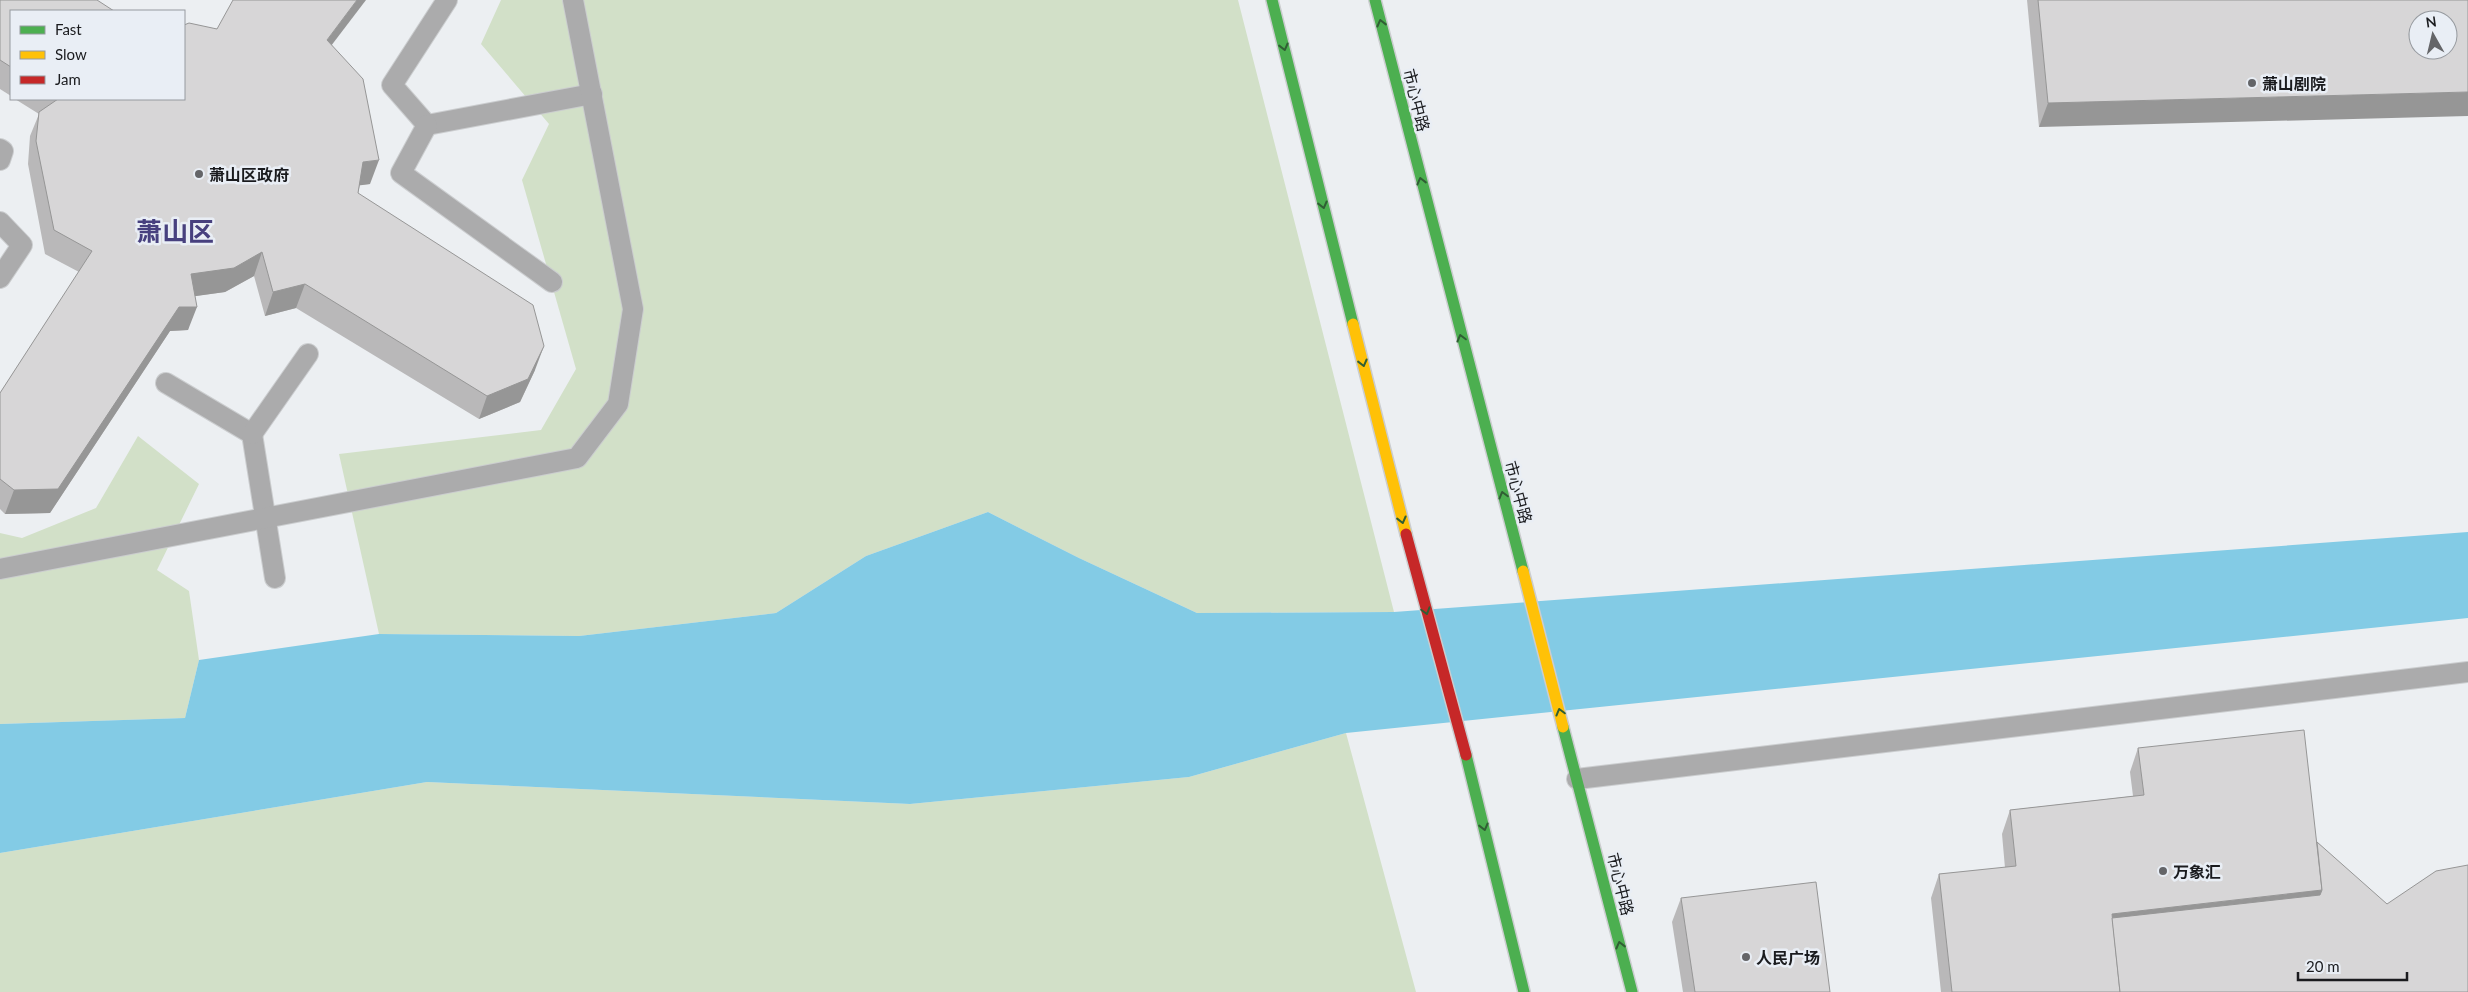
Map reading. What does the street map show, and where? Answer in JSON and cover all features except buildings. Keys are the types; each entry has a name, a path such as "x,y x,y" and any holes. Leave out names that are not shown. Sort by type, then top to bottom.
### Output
{"main road":[{"path":"1272,0 1413,564 1473,779 1524,992"},
{"name":"市心中路","path":"1375,0 1446,282 1516,542 1632,992"}],"lane":[{"path":"428,125 392,85 447,0"},
{"path":"0,569 577,458 618,404 633,309 574,0"},
{"path":"552,282 400,173 428,125 592,94"},
{"path":"0,149 3,151 0,160"},
{"path":"0,222 22,245 0,278"},
{"path":"275,578 267,518 252,434 308,354"},
{"path":"166,382 252,434"},
{"path":"1577,779 2468,672"}],"green space":[{"path":"501,0 1238,0 1394,612 1197,613 1079,558 988,512 866,556 776,613 579,636 379,634 339,454 541,430 576,369 522,180 549,124 481,44"},
{"path":"138,436 199,484 157,570 189,591 199,660 185,718 0,724 0,533 22,538 96,508"},
{"path":"1346,733 1416,992 0,992 0,853 427,782 910,804 1189,777"}],"water":[{"path":"988,512 1079,558 1197,613 1394,612 2468,532 2468,618 1346,733 1189,777 910,804 427,782 0,853 0,724 185,718 199,660 379,634 579,636 776,613 866,556"}],"traffic: fast":[{"path":"1272,0 1353,324"},
{"path":"1375,0 1523,571"},
{"path":"1563,727 1632,992"},
{"path":"1466,755 1524,992"}],"traffic: slow":[{"path":"1353,324 1406,534"},
{"path":"1523,571 1563,727"}],"traffic: jam":[{"path":"1406,534 1466,755"}],"place":[{"name":"萧山剧院","path":"2252,83"},
{"name":"萧山区政府","path":"199,174"},
{"name":"万象汇","path":"2163,871"},
{"name":"人民广场","path":"1746,957"}],"district":[{"name":"萧山区","path":"175,231"}]}
